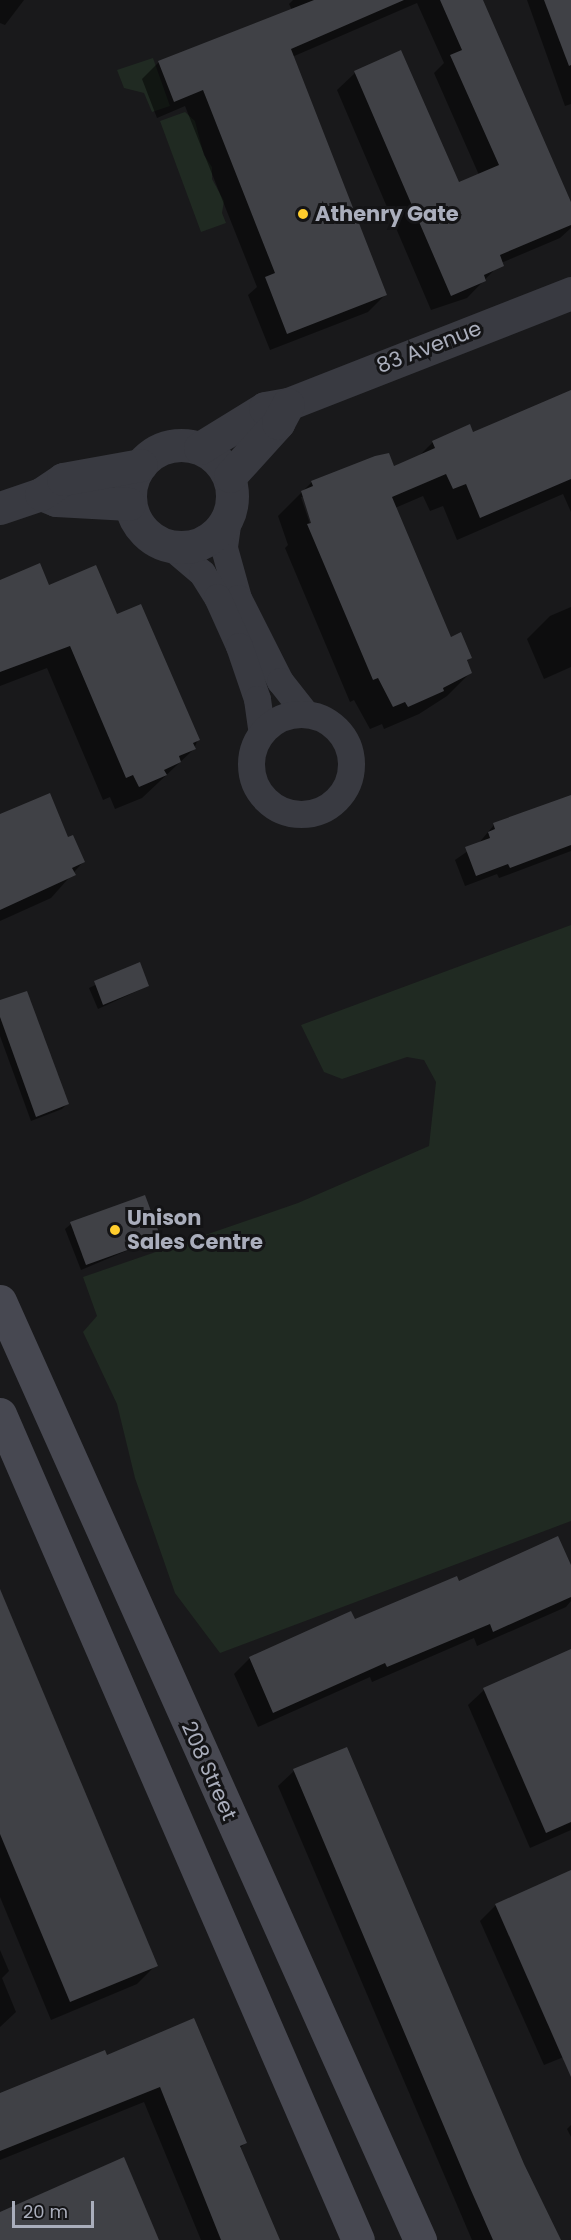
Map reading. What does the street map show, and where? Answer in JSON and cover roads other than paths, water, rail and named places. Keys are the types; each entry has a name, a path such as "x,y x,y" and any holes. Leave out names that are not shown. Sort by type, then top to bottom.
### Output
{"main road":[{"name":"208 Street","path":"0,1301 420,2240"},
{"path":"0,1414 358,2240"}],"street":[{"name":"83 Avenue","path":"200,448 265,408 288,404 571,293"},
{"path":"230,477 278,423 288,404"},
{"path":"0,508 41,494 63,479 141,465 168,447 200,448 214,456 230,477 233,501 224,548 238,598 280,681 306,714"},
{"path":"141,465 133,479 129,504 141,528 154,539 170,546 201,573 217,597 257,699 262,733 251,764 262,794 288,812 321,810 345,788 351,756 336,727 306,714 289,715 262,733"},
{"path":"41,494 56,500 129,504"},
{"path":"170,546 187,547 204,542 228,518"}],"place":[{"name":"Athenry Gate","path":"303,214"},
{"name":"Unison Sales Centre","path":"115,1230"}]}
